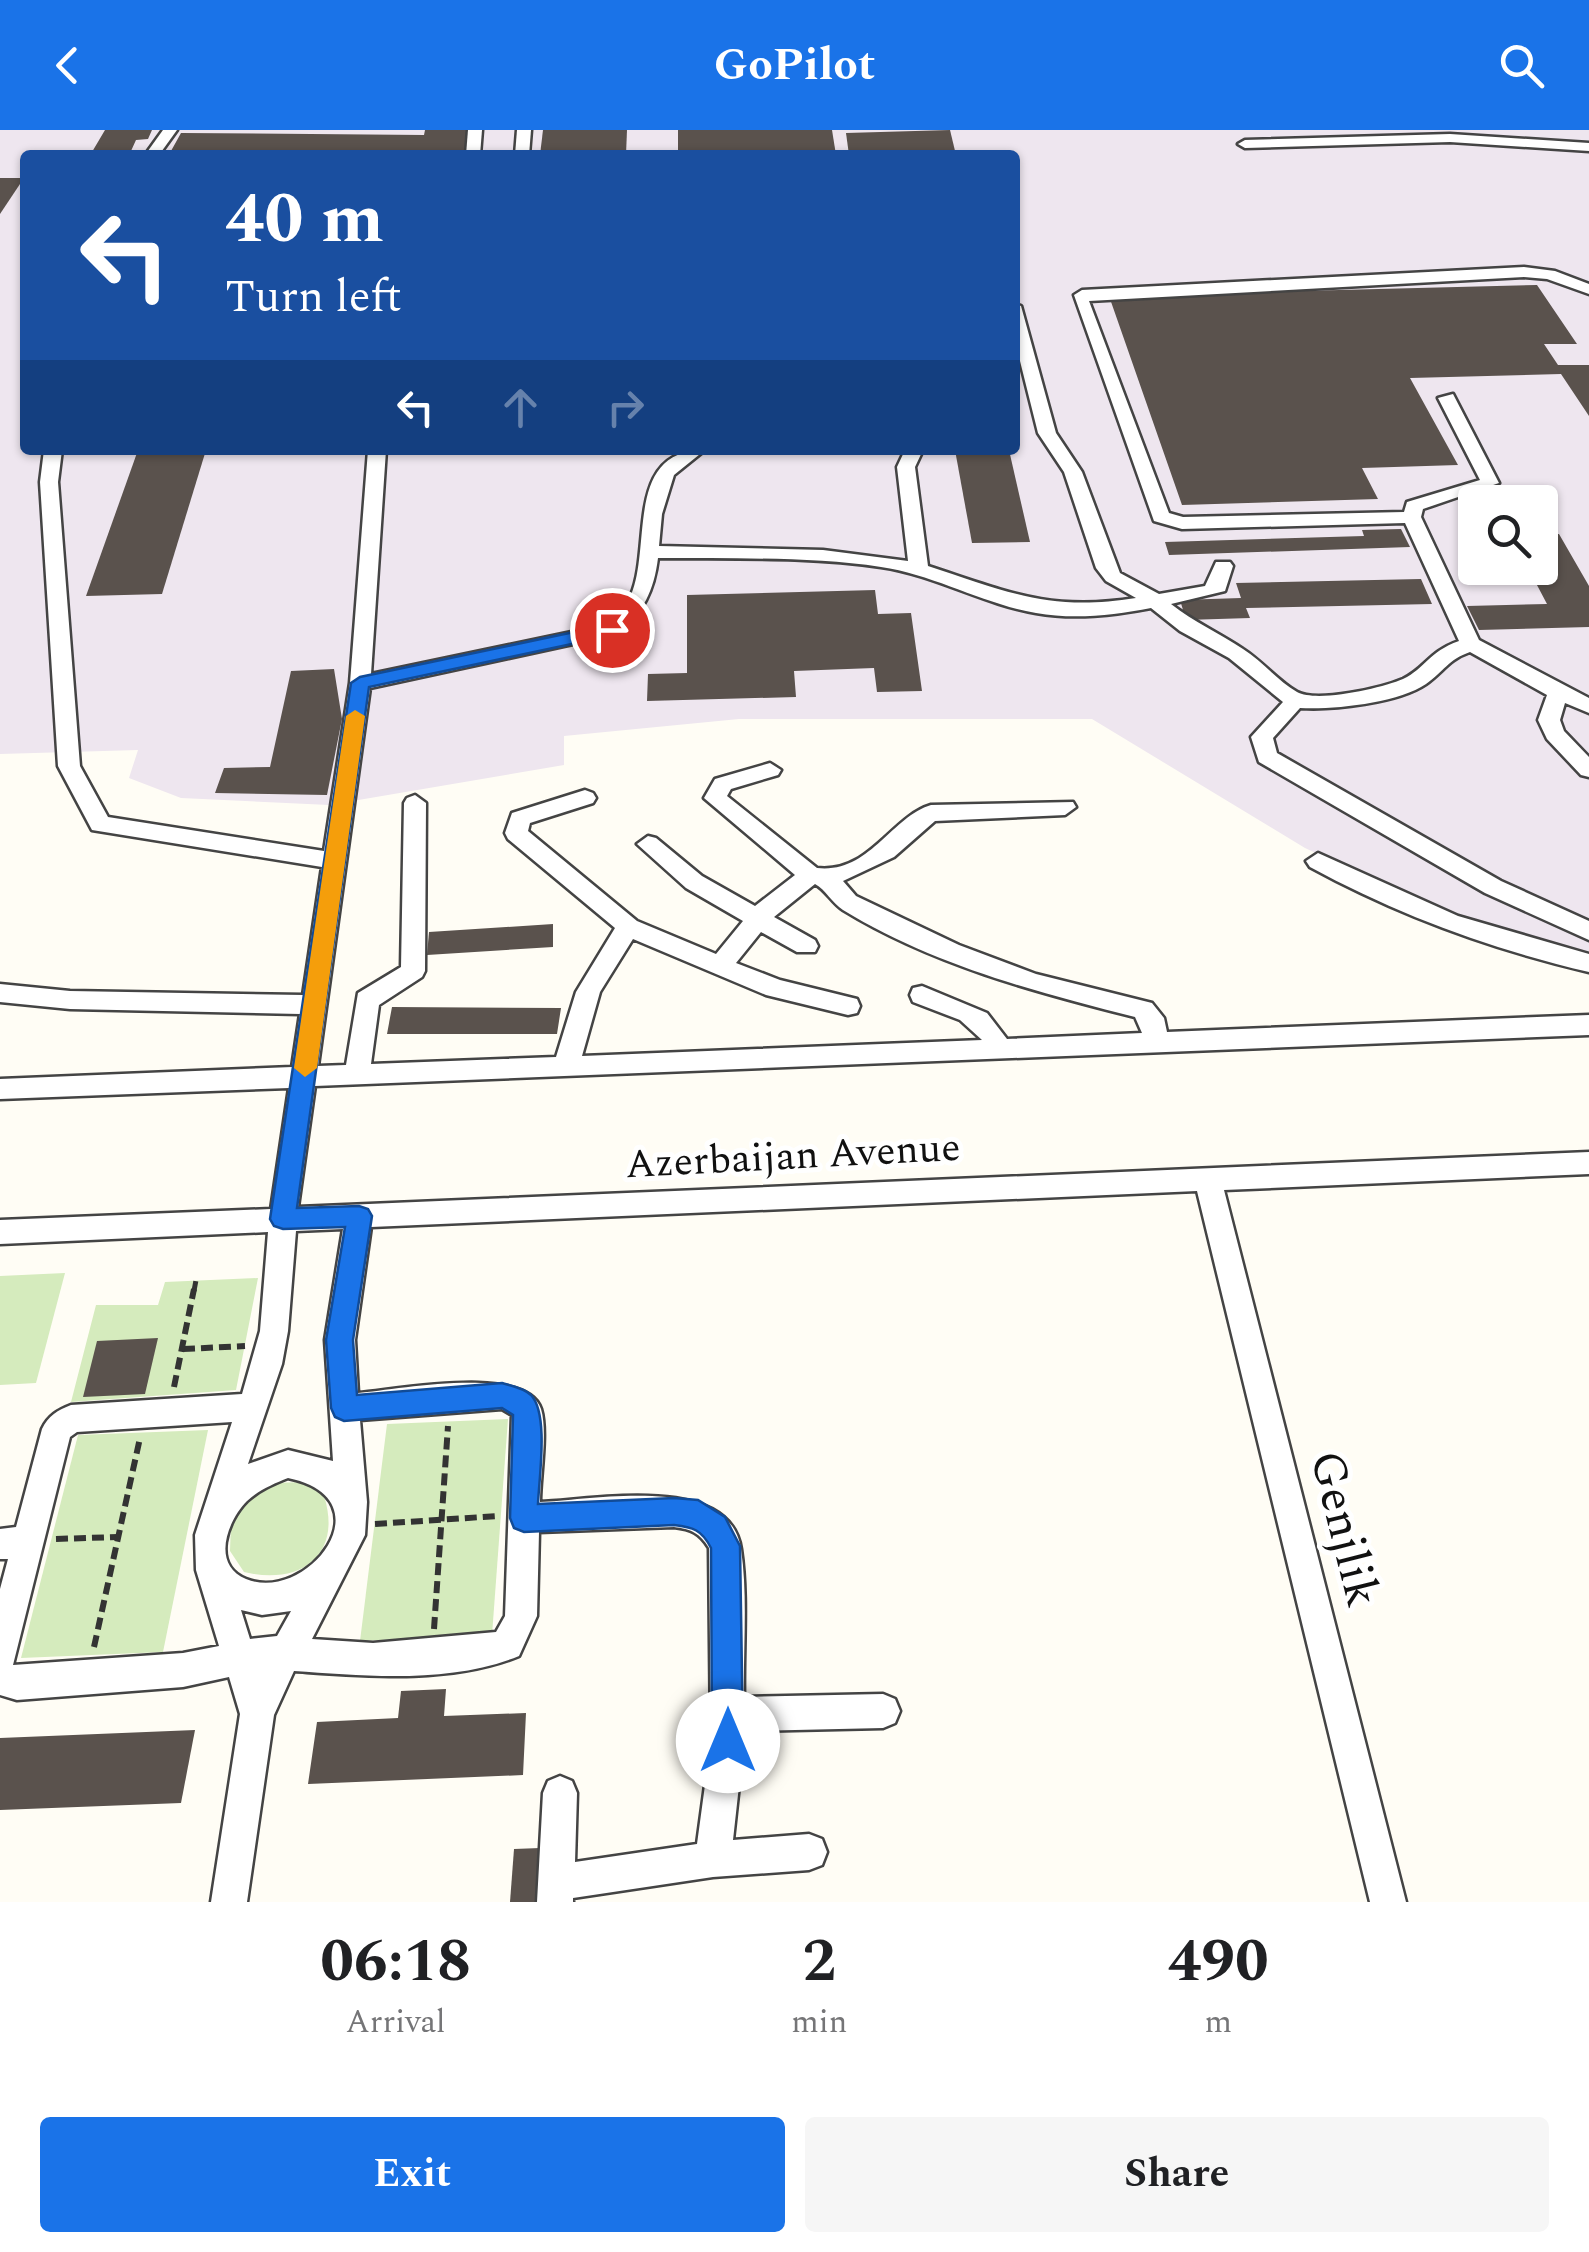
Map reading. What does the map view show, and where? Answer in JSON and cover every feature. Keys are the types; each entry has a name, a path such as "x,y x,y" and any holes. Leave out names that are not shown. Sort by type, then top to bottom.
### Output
{"street":[{"path":"1245,144 1450,138 1589,147"},
{"path":"1412,517 1182,524 1161,517 1087,318 1082,295 1524,272 1549,274 1589,289"},
{"path":"1020,328 1047,433 1073,472 1106,568 1113,577 1154,600 1187,627 1236,653 1295,701 1331,703 1404,686 1420,678 1443,654 1472,644"},
{"path":"1447,398 1490,483 1429,499 1414,506 1412,517 1462,631 1472,644 1589,706"},
{"path":"52,455 49,482 69,766 100,824 333,861"},
{"path":"257,1714 215,1588 211,1540 274,1331 283,1219 360,683 377,455"},
{"path":"360,683 612,630 630,616 642,594 658,491 665,474 690,455"},
{"path":"912,455 906,467 919,568"},
{"path":"650,552 794,554 919,568 1038,607 1086,610 1218,588 1223,566"},
{"path":"1558,692 1549,720 1555,734 1589,770"},
{"path":"1295,701 1262,736 1267,757 1492,887 1589,931"},
{"path":"770,770 723,784 715,798 848,902 905,932 1032,982 1143,1010 1151,1018 1156,1042"},
{"path":"585,798 520,818 516,833 629,928 775,988 848,1006"},
{"path":"357,1076 366,1000 413,971 416,803"},
{"path":"720,966 768,907 818,876 862,866 894,846 917,820 931,813 1066,807"},
{"path":"648,844 694,882 806,946"},
{"path":"1318,861 1357,884 1441,919 1589,962"},
{"path":"568,1065 581,1003 606,958 629,928"},
{"path":"0,993 88,1001 314,1006"},
{"path":"922,995 983,1020 994,1032 1000,1048"},
{"path":"0,1089 1589,1025"},
{"name":"Azerbaijan Avenue","path":"0,1232 1589,1163"},
{"name":"Genjlik","path":"1207,1178 1388,1902"},
{"path":"229,1902 257,1714 285,1653 364,1518 344,1408 340,1340 359,1216"},
{"path":"0,1673 2,1679 17,1683 183,1670 240,1656 285,1653 373,1660 488,1651 507,1644 521,1616 512,1517 527,1412 519,1401 502,1395 344,1408"},
{"path":"0,1652 57,1429 71,1420 252,1407"},
{"path":"340,1558 329,1572 299,1593 265,1599 234,1591 214,1569 211,1540 229,1495 272,1467 288,1464 319,1468 332,1476 364,1518"},
{"path":"512,1517 674,1512 698,1514 715,1526 725,1546 728,1714 713,1860"},
{"path":"728,1714 883,1711"},
{"path":"560,1793 556,1893 713,1860 810,1852"}],"path":[{"path":"172,1395 196,1280"},
{"path":"182,1349 244,1346"},
{"path":"433,1637 448,1422"},
{"path":"92,1655 141,1433"},
{"path":"364,1518 512,1517"},
{"path":"26,1541 118,1537"}],"shaded area":[{"path":"0,130 1589,130 1589,954 1451,916 1305,848 1092,719 739,719 564,736 564,765 329,805 181,798 129,778 138,750 0,754"}],"green space":[{"path":"65,1273 36,1383 0,1385 0,1276"},
{"path":"258,1278 236,1390 71,1402 96,1305 158,1305 165,1282"},
{"path":"508,1419 492,1635 360,1641 387,1424"},
{"path":"208,1430 163,1652 21,1658 78,1435"},
{"path":"303,1482 324,1496 328,1517 322,1550 299,1570 264,1575 244,1572 230,1551 231,1523 248,1498 274,1483"}],"building":[{"path":"105,130 152,130 148,139 136,140 131,150 93,150"},
{"path":"425,130 469,130 466,150 172,150 181,133 424,135"},
{"path":"543,130 627,130 626,150 541,150"},
{"path":"678,130 832,130 835,150 678,150"},
{"path":"950,130 955,150 848,150 846,133"},
{"path":"0,178 20,178 20,184 0,214"},
{"path":"1537,285 1577,344 1544,344 1558,365 1589,365 1589,416 1561,374 1410,378 1458,465 1362,468 1378,499 1182,505 1109,296"},
{"path":"136,455 204,455 162,594 86,596"},
{"path":"956,455 1010,455 1030,542 972,543"},
{"path":"1401,529 1410,547 1169,555 1165,542 1364,536 1362,530"},
{"path":"1559,534 1589,586 1589,627 1479,630 1467,606 1547,604 1537,585 1558,585"},
{"path":"1421,579 1432,604 1246,608 1250,618 1186,620 1180,600 1241,598 1236,583"},
{"path":"875,590 878,614 911,613 922,691 877,692 874,668 794,671 796,697 647,701 648,674 687,673 687,595"},
{"path":"334,669 342,719 327,795 215,793 224,768 270,767 291,671"},
{"path":"553,924 553,947 427,955 429,932"},
{"path":"392,1007 561,1008 557,1034 387,1034"},
{"path":"158,1338 145,1394 83,1397 97,1341"},
{"path":"446,1689 444,1716 526,1713 523,1775 308,1784 317,1722 398,1718 401,1691"},
{"path":"195,1730 181,1803 0,1810 0,1738"},
{"path":"540,1848 537,1902 510,1902 514,1849"}],"slow traffic":[{"path":"305,1068 355,716"}],"route":[{"path":"612,630 360,683 283,1219 359,1216 342,1309 344,1408 502,1395 519,1401 527,1412 524,1518 674,1512 698,1514 715,1526 725,1546 728,1741"}]}
